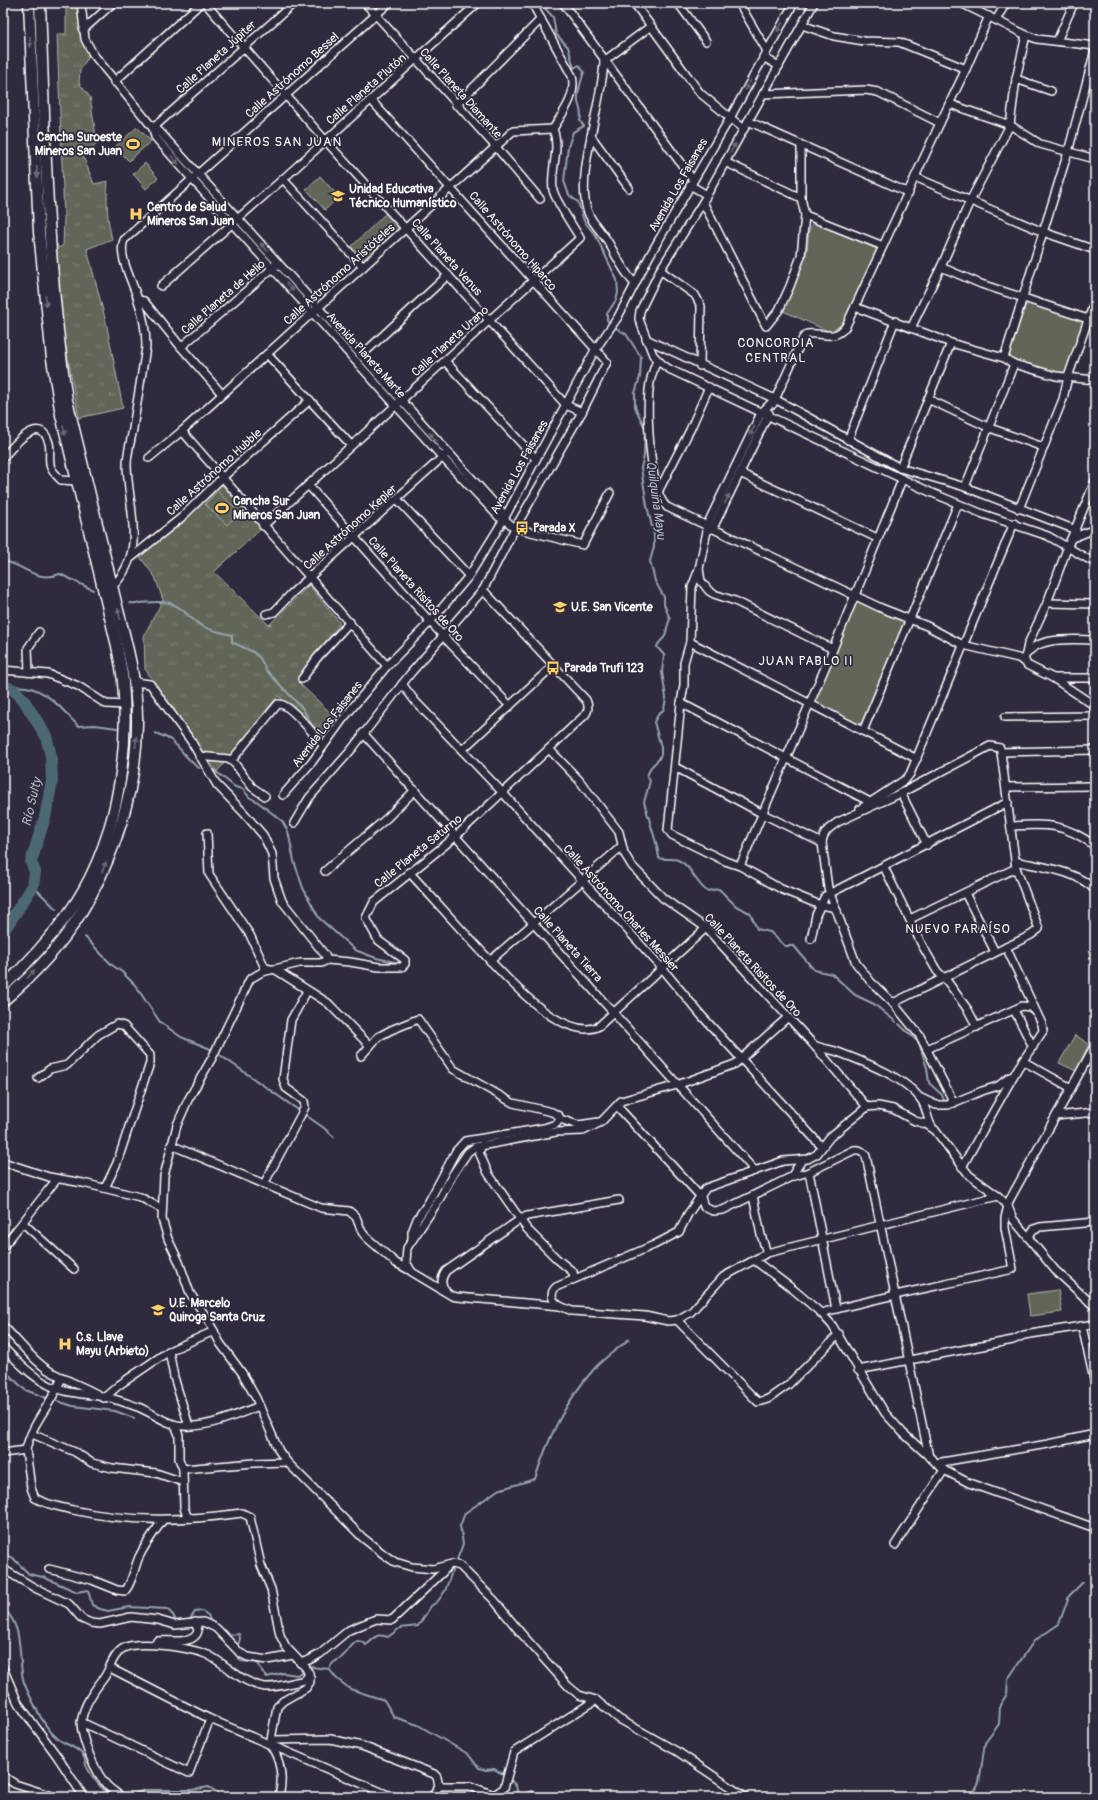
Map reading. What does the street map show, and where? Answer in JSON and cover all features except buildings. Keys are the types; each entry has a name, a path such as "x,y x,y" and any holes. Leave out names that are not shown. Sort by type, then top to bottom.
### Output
{"highway":[{"path":"3,986 36,954 69,914 96,864 114,811 124,761 125,705 123,680 117,646 76,481 56,389 43,274 28,3"},
{"path":"3,1001 30,976 56,947 79,916 102,873 118,834 133,771 137,718 132,667 66,400 61,364 49,244 40,3"}],"street":[{"name":"Avenida Planeta Marte","path":"81,3 85,39 92,54 114,82 153,128 160,132 238,218 275,265 445,455 503,513 504,519 515,528 583,545 610,493"},
{"path":"83,30 113,3"},
{"path":"114,82 201,3"},
{"name":"Calle Planeta Venus","path":"205,3 325,140 566,405 582,412"},
{"name":"Calle Planeta Júpiter","path":"153,128 294,3"},
{"name":"Calle Planeta Diamante","path":"365,3 456,105 496,147 540,199"},
{"name":"Calle Astrónomo Bessel","path":"138,300 122,254 122,245 128,236 389,3"},
{"name":"Calle Planeta Plutón","path":"161,286 372,100 478,3"},
{"path":"532,3 572,76 574,86 572,97 553,129"},
{"path":"563,3 692,182 707,195"},
{"path":"634,3 700,93 744,129"},
{"path":"678,3 706,41"},
{"path":"739,3 765,54 779,66"},
{"path":"814,3 703,202 660,270 640,311 640,319 646,339 657,360 669,369 902,480 958,504 1048,536 1068,546 1095,563"},
{"path":"961,3 1037,39 1095,46"},
{"path":"996,20 1006,3"},
{"path":"1057,41 1074,3"},
{"path":"765,54 793,4"},
{"path":"837,911 832,907 781,889 740,866 725,861 676,837 668,830 684,685 684,663 690,642 692,587 699,569 709,528 803,338 808,334 834,336 842,332 846,326 909,193 989,16"},
{"path":"456,105 541,19"},
{"path":"802,25 834,36 864,41 899,42 966,69"},
{"path":"635,284 624,272 607,241 589,214 584,189 591,136 602,89 604,61 651,26"},
{"path":"911,328 941,267 970,201 1010,126 1016,79 1026,35"},
{"path":"1004,358 1068,152 1095,50"},
{"name":"Avenida Los Faisanes","path":"283,795 312,762 323,745 387,666 430,621 469,576 504,519 596,350 618,317 650,255 730,118 765,54"},
{"path":"1016,79 1052,91"},
{"path":"763,94 866,90 878,92 940,122"},
{"name":"Calle Astrónomo Hiparco","path":"372,100 607,362 582,412"},
{"path":"950,104 1010,126 1040,144 1095,159"},
{"path":"748,121 909,193"},
{"name":"Avenida Planeta Marte","path":"153,128 154,136 232,224 275,265"},
{"name":"Calle Astrónomo Aristóteles","path":"149,458 182,432 266,354 407,229 514,131 553,129"},
{"name":"Calle Planeta Urano","path":"263,526 580,238 553,192 557,139 553,129"},
{"path":"591,136 629,188"},
{"path":"703,202 766,326 779,310 790,286 800,256 805,215 802,198 801,145"},
{"path":"726,162 802,198"},
{"path":"915,177 1043,232 1095,250"},
{"path":"283,179 363,267"},
{"path":"805,215 883,246"},
{"name":"Calle Planeta de Helio","path":"182,347 275,265"},
{"path":"941,267 981,284 1088,319"},
{"path":"660,270 695,295 701,306 700,366"},
{"path":"361,356 448,275"},
{"path":"112,587 121,578 132,557 134,517 127,464 146,347 146,335 138,300 144,301 222,394"},
{"path":"1019,509 1063,399 1068,377 1095,300"},
{"path":"855,307 951,343 1004,358 1014,364 1056,376 1095,380"},
{"name":"Avenida Planeta Marte","path":"315,310 361,356 398,402"},
{"path":"848,440 895,321"},
{"path":"646,339 700,366 774,399 900,468 965,488 1076,530"},
{"path":"900,468 951,343"},
{"path":"266,354 351,445"},
{"path":"657,360 651,374 648,415 652,456 658,492 661,502 667,507 709,528 856,594 909,620 927,626 963,645 1018,658 1053,678 1095,706"},
{"path":"445,361 536,459"},
{"path":"965,488 990,428 1014,364"},
{"path":"658,492 690,430 709,387"},
{"path":"928,399 990,428 1043,447"},
{"name":"Calle Astrónomo Hubble","path":"132,557 181,518 222,478 310,400"},
{"path":"294,823 308,798 363,734 402,684 483,590 515,528 582,412"},
{"path":"709,528 740,473 764,415"},
{"path":"3,458 13,445 32,430 42,432 49,443 51,468 61,480 76,481"},
{"path":"182,432 309,579 350,622 387,666"},
{"name":"Calle Astrónomo Kepler","path":"266,614 274,612 292,593 445,455"},
{"path":"740,473 877,538"},
{"path":"740,866 833,649 877,538 902,480"},
{"path":"1024,662 1028,644 1047,603 1068,546 1095,482"},
{"name":"Calle Planeta Risitos de Oro","path":"308,485 443,636 510,706"},
{"path":"397,499 469,576"},
{"path":"863,731 958,504"},
{"path":"954,1103 920,1036 893,1003 871,982 856,962 830,895 826,880 822,842 823,836 829,828 852,815 906,779 917,759 1014,523"},
{"path":"1072,538 1095,529"},
{"path":"699,569 702,581 709,591 714,594 833,649"},
{"path":"462,750 554,665 483,590"},
{"path":"1047,603 1095,604"},
{"path":"302,679 317,658 350,622"},
{"path":"29,672 28,648 39,632"},
{"path":"1026,654 1035,646 1045,643 1064,640 1095,640"},
{"path":"690,642 917,759"},
{"name":"Calle Planeta Saturno","path":"327,960 379,967 402,967 405,964 405,960 378,940 366,918 374,902 409,872 455,837 588,711 586,700 554,665"},
{"path":"3,670 48,674 78,686 106,704 125,705"},
{"path":"1053,678 1095,678"},
{"path":"134,682 150,684 191,741 216,785 244,813 263,835 272,854 274,878 282,900 325,954 327,960 321,962 300,963 257,974 250,979 212,1058 181,1114 171,1145 164,1176 162,1210 164,1230 179,1262 186,1284 220,1343 242,1373 259,1406 279,1451 287,1462 363,1538 396,1562 412,1567 432,1569 449,1565 460,1566 494,1600 565,1683 579,1695 596,1700 619,1719 678,1752 745,1797"},
{"name":"Calle Astrónomo Charles Messier","path":"402,684 415,701 502,792 662,968 701,1015 822,1147"},
{"path":"681,703 870,802"},
{"path":"231,761 277,705 284,705 291,710 323,745"},
{"path":"1005,718 1095,716"},
{"name":"Calle Planeta Tierra","path":"363,734 415,790 455,837 534,922 677,1085 755,1171"},
{"path":"852,815 862,812 901,793 990,746 1000,748 1016,865 1039,929 1032,935 893,1003"},
{"name":"Calle Planeta Risitos de Oro","path":"549,749 579,780 619,832 622,846 632,866 663,898 706,928 812,1044 867,1107"},
{"path":"1001,752 1095,750"},
{"path":"199,756 216,757 231,761 252,787 265,796"},
{"path":"675,767 763,814 822,842"},
{"path":"1006,787 1095,786"},
{"path":"325,871 415,790"},
{"path":"901,793 927,845"},
{"path":"811,939 816,915 825,896 830,895 1008,802"},
{"path":"1011,826 1056,826 1077,833 1095,846"},
{"path":"207,833 209,874 250,935 265,968 276,970 328,1003 370,1046"},
{"path":"490,961 622,846"},
{"path":"910,919 964,893 1016,865 1067,874 1083,880 1095,890"},
{"path":"884,867 922,945 942,978 947,981 968,1010 977,1027"},
{"path":"409,872 490,961 521,991 550,1016 586,1030 599,1026 706,928"},
{"path":"964,893 995,952"},
{"path":"962,1167 1018,1068 1044,1031 1006,947"},
{"path":"264,1184 305,1107 304,1102 286,1088 283,1079 291,1020 307,991"},
{"path":"927,1049 1014,1010 1026,1006 1036,1012"},
{"path":"1014,1010 1033,1047"},
{"path":"455,1156 468,1152 483,1144 556,1132 583,1131 601,1122 621,1101 677,1085 727,1068 741,1059 787,1018"},
{"path":"361,1056 378,1037 418,1019 453,1069 513,1103 549,1111 556,1114 560,1119 578,1125 601,1122"},
{"path":"38,1078 50,1069 67,1066 98,1035 117,1024 124,1026 150,1056 150,1063 117,1163 105,1188"},
{"path":"812,1044 820,1048 843,1054 888,1074 907,1086 925,1106 927,1117 962,1167 977,1182 998,1196 1008,1206 1013,1218 1055,1270 1095,1307"},
{"path":"820,1313 896,1294 952,1284 1013,1268 1005,1228 1005,1218 1009,1201 1094,1049"},
{"path":"1023,1061 1071,1088"},
{"path":"917,1096 936,1105 948,1105 1004,1083 1018,1068"},
{"path":"617,1106 701,1197 704,1207 713,1211 724,1210 791,1177 809,1172 854,1150 859,1149 863,1152 866,1156 881,1224 929,1457"},
{"path":"935,1130 926,1124 893,1109 878,1106 867,1107 830,1137 817,1154 808,1159 782,1161 706,1188 688,1214 679,1232 654,1245 560,1284 553,1290 552,1296 556,1304 572,1311 645,1316 668,1321 677,1320 691,1312 723,1278 767,1253 998,1196"},
{"path":"1056,1116 1095,1112"},
{"path":"412,1240 412,1232 417,1219 428,1203 461,1144 465,1141 544,1128 556,1124 560,1119"},
{"path":"483,1144 479,1152 481,1159 488,1173 519,1220 541,1244 574,1272 574,1278"},
{"path":"171,1145 321,1208 349,1210 356,1217 362,1232 366,1237 396,1263 447,1293 457,1297 560,1306"},
{"path":"412,1272 406,1262 408,1248 468,1152"},
{"path":"791,1177 802,1160"},
{"path":"3,1162 57,1179 105,1188 140,1197 162,1210"},
{"path":"809,1172 836,1309"},
{"path":"3,1248 57,1179"},
{"path":"753,1196 761,1236 767,1253"},
{"path":"447,1293 442,1285 442,1280 446,1271 519,1220 527,1216 619,1200"},
{"path":"23,1222 74,1269"},
{"path":"1028,1237 1034,1229 1040,1227 1095,1222"},
{"path":"754,1260 820,1313 839,1334 858,1370 885,1413 903,1433 944,1470 969,1483 998,1492 1079,1524 1095,1528"},
{"path":"677,1320 758,1402 768,1399 788,1385 839,1334"},
{"path":"858,1370 1012,1340 1024,1335 1095,1324"},
{"path":"3,1326 34,1358 48,1370 87,1387 104,1398"},
{"path":"1082,1326 1095,1384"},
{"path":"104,1398 119,1385 169,1351 214,1331"},
{"path":"3,1347 25,1369 47,1385 77,1394 104,1398 139,1408 175,1425 189,1426 212,1423 259,1406"},
{"path":"169,1351 174,1377 189,1426"},
{"path":"62,1377 58,1388 34,1427 26,1450 33,1494 40,1501 110,1518 163,1520 242,1512 250,1517 261,1565 271,1589 280,1635 286,1647 309,1673 310,1682 277,1707 270,1742 276,1753 281,1774 281,1788 279,1794"},
{"path":"175,1425 179,1435 179,1459 183,1469 185,1513 191,1518"},
{"path":"32,1434 74,1452 92,1463 112,1468 156,1473 183,1482"},
{"path":"936,1463 1048,1444 1095,1434"},
{"path":"3,1453 26,1450"},
{"path":"183,1469 254,1463 287,1462"},
{"path":"895,1545 944,1470"},
{"path":"49,1569 92,1580 117,1590 125,1591 130,1586 132,1573 140,1555 163,1520"},
{"path":"300,1663 320,1654 349,1630 376,1619 392,1620 449,1565"},
{"path":"3,1569 35,1588 69,1604 82,1619 91,1623 100,1624 131,1617 158,1620 175,1626 203,1622 212,1626 224,1635 240,1653 248,1657 267,1660 293,1655"},
{"path":"146,1645 159,1641 187,1640 192,1638 198,1631 195,1622"},
{"path":"121,1797 109,1788 100,1776 85,1740 81,1722 83,1712 121,1649 128,1646 169,1645 207,1654 236,1675 266,1687 301,1681 306,1679 309,1673"},
{"path":"3,1668 18,1703 57,1756 84,1797"},
{"path":"110,1668 210,1719 270,1742 393,1797"},
{"path":"439,1786 470,1786 496,1796 504,1788 514,1752 596,1700"},
{"path":"81,1722 189,1773 210,1719"},
{"path":"270,1742 330,1739 362,1746 434,1774 437,1777 439,1786 432,1797"},
{"path":"3,1776 15,1784 56,1797"}],"green space":[{"path":"66,3 78,3 84,43 89,56 80,70 79,83 90,97 97,143 83,156 94,184 108,181 107,210 112,239 87,249 106,322 123,408 79,418 63,331 56,243 59,248 63,245 64,218 57,34 66,34"},
{"name":"Cancha Suroeste Mineros San Juan","path":"137,127 151,141 129,161 115,147"},
{"path":"145,163 158,178 146,189 133,174"},
{"path":"320,176 339,197 325,210 306,189"},
{"path":"386,213 401,227 363,261 350,248"},
{"path":"813,223 877,249 843,322 833,331 828,331 783,311 802,265 807,249 808,235"},
{"path":"1027,302 1084,320 1067,373 1057,373 1013,361 1009,354"},
{"path":"221,484 262,528 214,572 269,625 309,585 340,623 298,682 337,719 324,735 278,696 217,772 145,669 144,635 163,600 155,577 140,557"},
{"name":"Cancha Sur Mineros San Juan","path":"217,491 239,512 227,525 205,504"},
{"path":"860,600 904,620 905,623 864,723 858,724 817,706 814,702 855,603"},
{"path":"1075,1035 1089,1044 1076,1071 1059,1063"},
{"path":"1058,1290 1062,1312 1030,1316 1027,1294"}],"waterway":[{"name":"Quilquiña Mayu","path":"540,3 553,17 556,34 568,47 574,68 579,65 584,72 578,98 581,113 580,121 584,126 573,132 568,147 564,181 569,195 578,202 584,221 596,236 617,280 618,293 616,300 607,314 607,320 614,327 626,334 641,357 640,377 635,393 635,407 645,428 644,456 641,468 647,506 654,535 654,547 650,561 655,581 664,597 664,604 670,619 665,636 657,647 664,655 662,672 666,698 664,709 654,722 661,747 661,754 659,759 651,767 647,776 650,781 644,802 659,858 676,859 683,863 687,866 699,884 707,891 719,889 736,906 750,913 757,929 770,932 785,946 794,946 814,970 832,974 855,995 874,1004 896,1022"},
{"path":"3,561 37,575 51,576 60,574 93,590"},
{"path":"130,603 170,603 179,607 205,628 232,635 232,642 253,652 260,658 266,670 303,709 315,731 326,735"},
{"name":"Río Sulty","path":"3,686 14,690 23,699 46,736 51,756 52,781 45,817 31,862 35,872 33,886 3,932"},
{"path":"5,687 26,687 41,692 55,702 78,726 95,725 117,728"},
{"path":"155,733 172,741 199,768"},
{"path":"214,770 235,787 243,789 249,797 258,802 282,821 288,831 294,861 303,888 319,918 355,950 376,958 395,962"},
{"path":"33,886 56,909"},
{"path":"85,937 112,965 122,972 135,985 160,1022 181,1037 213,1050"},
{"path":"899,1024 919,1043 927,1068 929,1083 942,1095 944,1100"},
{"path":"217,1053 324,1128 334,1137"},
{"path":"456,1562 463,1544 460,1526 465,1513 498,1490 535,1479 558,1421 574,1394 598,1365 629,1339"},
{"path":"3,1369 25,1390 47,1398"},
{"path":"57,1401 73,1406 115,1411 134,1418"},
{"path":"3,1557 7,1556 13,1558 29,1574 43,1577 77,1592 88,1590 92,1605 100,1609 108,1611 129,1607 167,1609 173,1615 177,1623"},
{"path":"311,1667 329,1669 332,1664 341,1658 357,1641 363,1642 366,1645 377,1636 388,1637 400,1628 418,1626 431,1606 438,1601 445,1591 454,1566"},
{"path":"972,1797 979,1783 985,1743 999,1724 1000,1705 1007,1694 1008,1679 1034,1641 1059,1624 1069,1596 1083,1582"},
{"path":"3,1608 10,1615 14,1623 19,1641 23,1679 42,1719 57,1738 75,1748 82,1754 86,1765 94,1778 102,1788 113,1797"},
{"path":"190,1619 195,1612 202,1611 208,1615 210,1620"},
{"path":"231,1635 239,1634 240,1639 237,1647"},
{"path":"236,1655 241,1661 258,1663 263,1673 267,1677 283,1673 297,1675 304,1671"},
{"path":"329,1669 336,1678 350,1689 384,1700 394,1717 418,1725 468,1754 479,1768 486,1770 494,1769 505,1775"},
{"path":"509,1778 516,1786 518,1795 521,1797 532,1791 536,1793"},
{"path":"125,1797 145,1790 191,1790 209,1787 215,1791 219,1797"}],"place":[{"name":"Cancha Suroeste Mineros San Juan","path":"133,144"},
{"name":"Unidad Educativa Técnico Humanístico","path":"338,196"},
{"name":"Centro de Salud Mineros San Juan","path":"136,214"},
{"name":"Cancha Sur Mineros San Juan","path":"222,508"},
{"name":"Parada X","path":"522,528"},
{"name":"U.E. San Vicente","path":"560,607"},
{"name":"Parada Trufi 123","path":"553,668"},
{"name":"U.E. Marcelo Quiroga Santa Cruz","path":"158,1310"},
{"name":"C.s. Llave Mayu (Arbieto)","path":"65,1344"}],"district":[{"name":"MINEROS SAN JUAN","path":"277,141"},
{"name":"CONCORDIA CENTRAL","path":"776,350"},
{"name":"JUAN PABLO II","path":"806,660"},
{"name":"NUEVO PARAÍSO","path":"958,928"}]}
